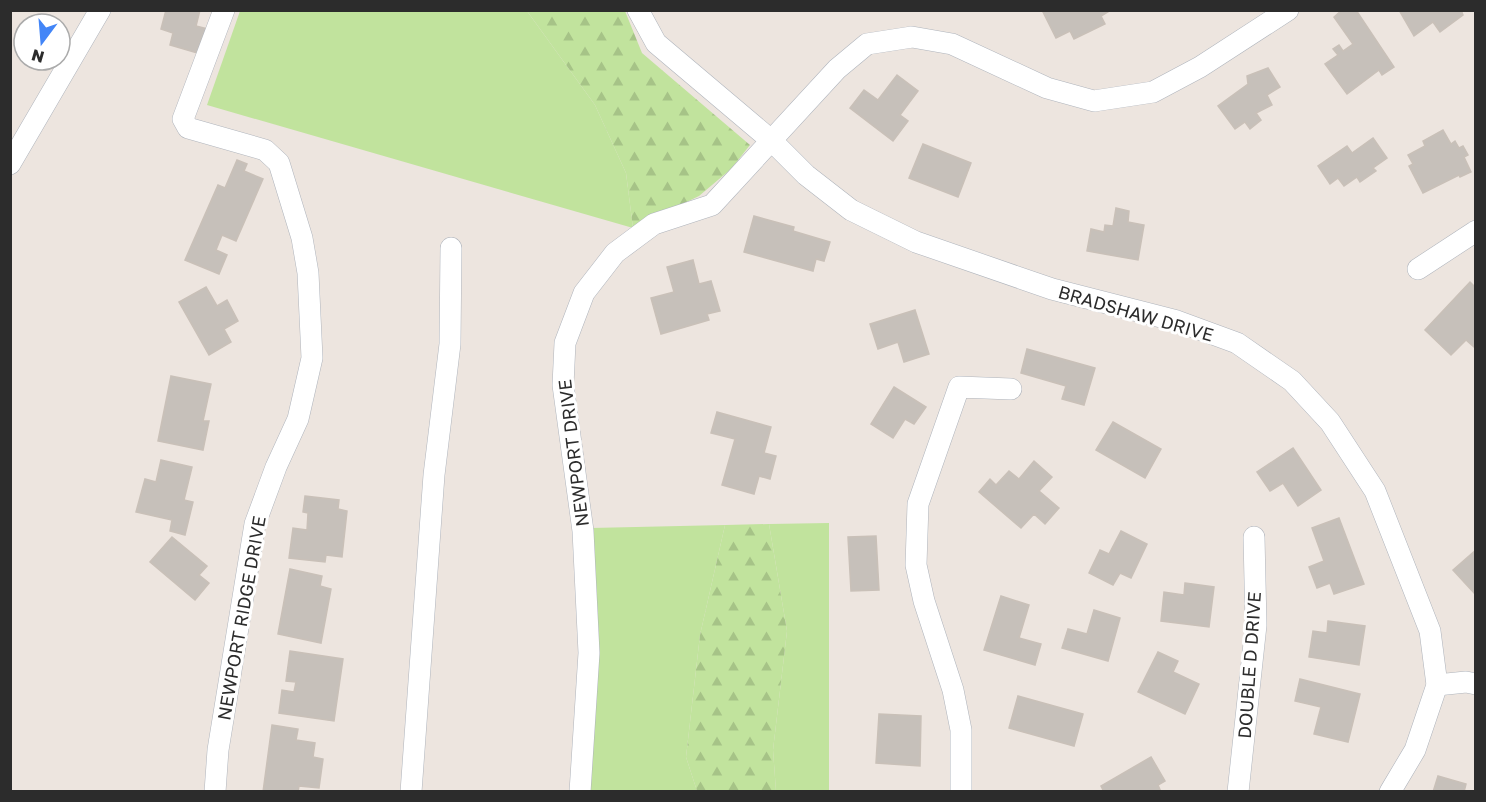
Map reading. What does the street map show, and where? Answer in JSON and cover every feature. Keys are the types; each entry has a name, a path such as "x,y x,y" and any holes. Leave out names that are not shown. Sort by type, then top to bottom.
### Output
{"street":[{"path":"10,164 100,10"},
{"name":"NEWPORT RIDGE DRIVE","path":"215,792 218,750 255,524 276,467 298,419 312,358 308,273 302,238 279,163 265,150 188,128 183,119 224,10"},
{"name":"BRADSHAW DRIVE","path":"638,10 656,43 772,141 806,176 851,210 916,242 1052,289 1177,321 1237,343 1292,381 1330,422 1375,491 1430,631 1437,685 1415,750 1390,792"},
{"name":"NEWPORT DRIVE","path":"580,792 589,653 583,531 563,385 565,343 584,293 615,253 654,224 712,205 837,69 867,44 912,37 951,44 1047,88 1094,101 1152,92 1200,67 1288,10"},
{"path":"1418,269 1476,231"},
{"path":"411,792 434,475 450,344 451,248"},
{"path":"961,792 961,730 953,690 924,601 916,565 918,504 959,387 1011,389"},
{"name":"DOUBLE D DRIVE","path":"1238,792 1256,625 1254,537"},
{"path":"1437,685 1472,678"}],"green space":[{"path":"240,11 527,11 595,105 626,173 633,228 207,105"},
{"path":"527,11 625,11 642,53 750,145 731,169 699,196 633,228 626,173 595,105"},
{"path":"829,523 829,791 776,791 773,750 787,631 769,524"},
{"path":"769,524 787,631 773,750 776,791 697,791 686,757 700,635 725,525"},
{"path":"725,525 700,635 686,757 697,791 588,792 591,528"}],"building":[{"path":"166,10 200,10 196,26 208,29 201,54 170,45 173,33 161,29"},
{"path":"1042,10 1111,10 1101,16 1105,24 1074,39 1070,31 1056,38"},
{"path":"1342,10 1356,10 1394,67 1382,75 1379,70 1347,94 1325,64 1338,55 1333,49 1339,45 1343,51 1353,44 1334,17"},
{"path":"1399,10 1461,10 1463,15 1440,32 1433,22 1414,36"},
{"path":"1268,68 1280,87 1267,95 1272,105 1256,113 1261,120 1250,129 1245,122 1235,129 1218,106 1248,84 1247,76"},
{"path":"897,75 918,91 900,115 908,121 893,141 850,108 864,90 878,100"},
{"path":"1443,130 1451,144 1455,141 1459,148 1463,146 1468,155 1464,157 1471,172 1460,177 1459,175 1423,193 1409,166 1413,164 1408,155 1425,146 1423,141"},
{"path":"1373,138 1387,158 1373,168 1376,171 1360,182 1357,177 1344,186 1338,178 1330,184 1318,166 1347,146 1352,153"},
{"path":"923,144 971,163 958,197 909,178"},
{"path":"237,160 247,164 244,171 263,179 236,241 222,235 216,250 227,255 219,274 185,260 218,185 225,188"},
{"path":"1116,208 1129,211 1128,222 1144,225 1138,260 1087,251 1091,229 1104,232 1105,225 1113,226"},
{"path":"754,216 794,227 793,231 830,242 824,261 816,259 813,271 744,252"},
{"path":"693,260 699,284 711,281 720,311 707,314 709,320 661,334 651,298 674,292 667,267"},
{"path":"1470,282 1476,288 1476,345 1474,347 1466,340 1451,355 1425,330"},
{"path":"206,287 217,306 227,300 238,321 224,329 231,342 209,355 179,302"},
{"path":"915,310 929,354 904,362 898,342 878,349 870,324"},
{"path":"1027,349 1095,368 1084,405 1062,399 1066,386 1021,373"},
{"path":"171,376 211,384 203,421 209,421 203,450 158,441"},
{"path":"894,387 926,407 914,424 905,419 893,438 871,424"},
{"path":"717,412 771,427 764,453 776,456 770,479 759,476 754,494 722,485 735,439 711,433"},
{"path":"1113,422 1161,449 1145,478 1096,450"},
{"path":"1293,448 1321,490 1298,506 1283,483 1270,491 1257,472"},
{"path":"161,460 192,467 184,500 193,502 185,535 170,531 172,520 136,512 145,479 156,482"},
{"path":"1034,461 1052,477 1039,491 1059,508 1045,524 1034,514 1021,528 979,492 990,479 996,485 1009,471 1019,479"},
{"path":"305,496 339,500 338,509 347,511 342,557 326,555 325,562 289,558 293,528 307,530 308,513 303,512"},
{"path":"1339,518 1364,584 1334,594 1330,583 1317,588 1309,567 1324,561 1312,528"},
{"path":"1121,531 1147,544 1131,578 1120,573 1113,585 1089,573 1100,550 1109,554"},
{"path":"876,536 879,590 851,591 848,537"},
{"path":"172,537 207,566 199,575 209,583 195,600 150,562"},
{"path":"1476,550 1476,595 1453,570"},
{"path":"290,569 322,576 320,586 331,589 321,643 278,634"},
{"path":"1185,583 1214,587 1209,627 1161,621 1164,592 1184,595"},
{"path":"1001,596 1029,605 1019,638 1041,644 1035,665 984,650"},
{"path":"1094,610 1120,618 1108,661 1062,648 1068,629 1087,634"},
{"path":"1328,621 1365,626 1359,665 1309,657 1313,631 1327,633"},
{"path":"290,651 343,659 334,721 279,713 282,690 294,692 296,682 286,681"},
{"path":"1158,652 1178,661 1173,672 1199,684 1185,714 1138,692"},
{"path":"1300,679 1360,694 1348,742 1314,734 1321,707 1295,701"},
{"path":"1018,696 1083,714 1074,746 1009,728"},
{"path":"879,714 921,716 920,766 876,763"},
{"path":"272,725 298,729 296,740 315,743 313,757 323,759 319,788 299,786 298,792 263,792"},
{"path":"1151,757 1165,781 1158,785 1161,792 1104,792 1101,786"},
{"path":"1438,776 1466,784 1464,792 1433,792"}]}
